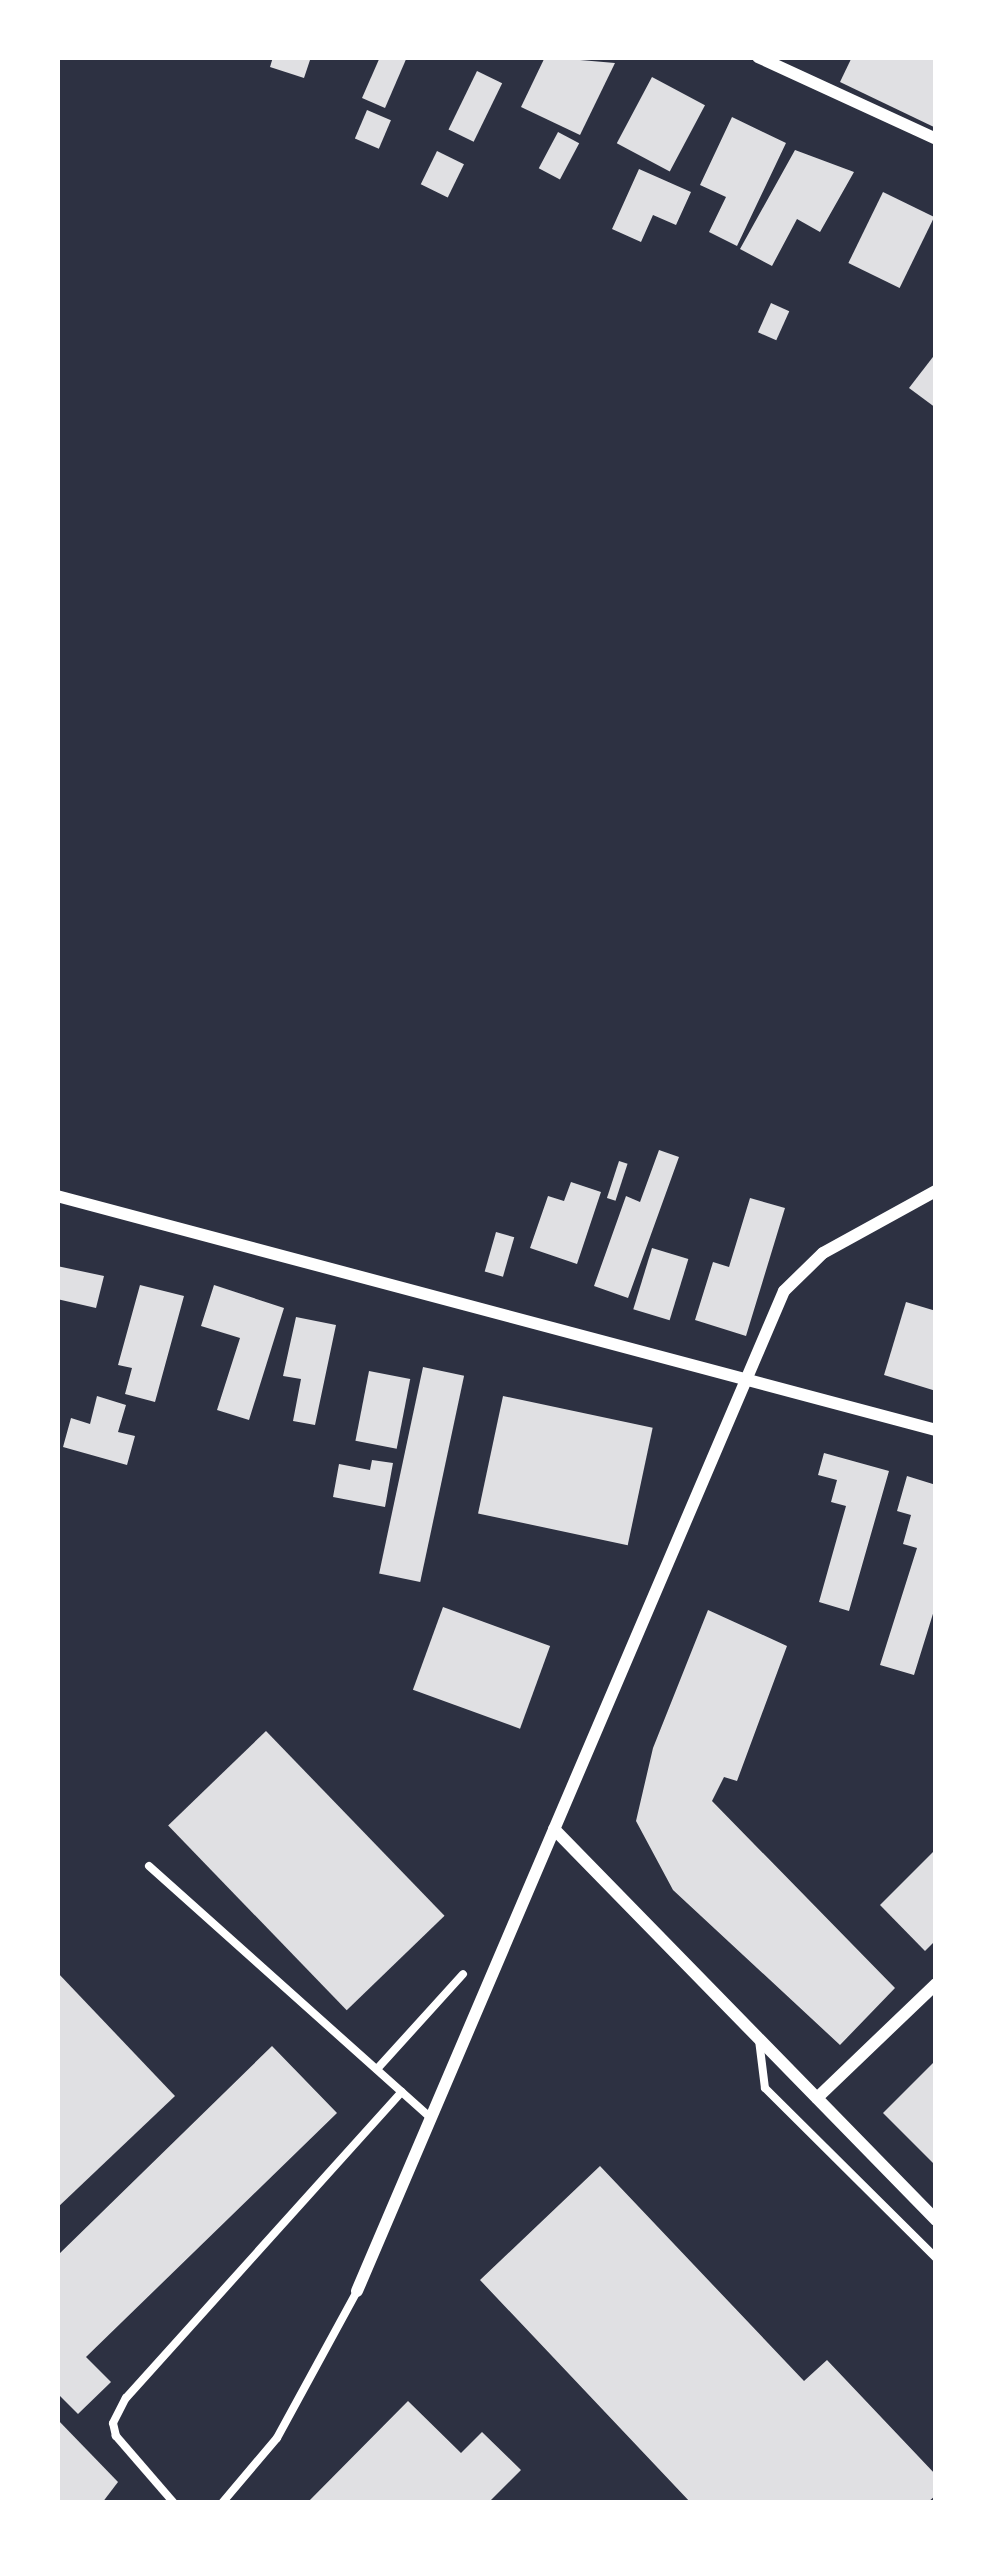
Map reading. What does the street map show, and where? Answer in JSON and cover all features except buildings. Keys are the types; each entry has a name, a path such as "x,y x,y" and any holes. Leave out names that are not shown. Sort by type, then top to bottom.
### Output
{"street":[{"path":"758,57 936,139"},
{"path":"357,2291 743,1377 784,1291 823,1253 936,1191"},
{"path":"57,1196 936,1430"},
{"path":"554,1829 936,2220"},
{"path":"817,2098 936,1984"}],"lane":[{"path":"149,1866 431,2118"},
{"path":"376,2069 463,1974"},
{"path":"759,2039 765,2088 936,2258"},
{"path":"174,2503 116,2436 113,2423 126,2398 402,2092"},
{"path":"222,2503 277,2438 357,2291"}]}
